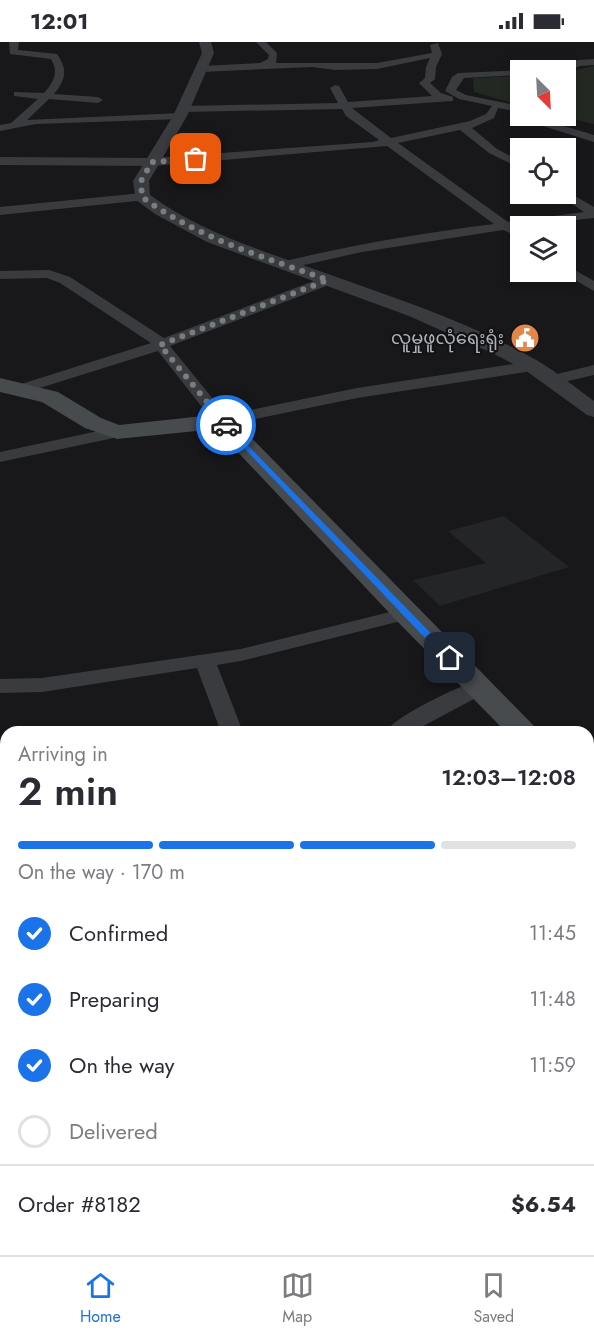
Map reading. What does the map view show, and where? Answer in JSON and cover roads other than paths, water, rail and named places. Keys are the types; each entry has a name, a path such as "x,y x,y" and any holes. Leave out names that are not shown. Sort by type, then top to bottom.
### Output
{"main road":[{"path":"10,387 50,397 93,423 117,432 222,421 406,614 518,726"}],"street":[{"path":"14,42 13,52 48,54 57,59 61,74 53,90 15,125"},
{"path":"142,197 141,181 181,112 201,69 208,52 205,42"},
{"path":"261,42 274,55 272,61 264,65"},
{"path":"434,42 437,54 431,67 430,79 424,83 445,98"},
{"path":"201,69 312,64 335,67 377,66 430,55"},
{"path":"576,64 594,62"},
{"path":"312,64 315,69 325,72 352,73"},
{"path":"510,73 462,75 456,79 450,91 456,95 510,107"},
{"path":"335,88 350,114 510,229"},
{"path":"18,94 98,100"},
{"path":"0,128 36,121 181,112 346,106 445,98 479,106 491,113 510,114"},
{"path":"0,161 152,162 373,145 462,126 491,113"},
{"path":"576,123 594,128"},
{"path":"462,126 493,151 510,160"},
{"path":"554,126 594,139"},
{"path":"0,211 142,197 188,226 286,265 416,312 532,366 594,411"},
{"path":"576,202 594,213"},
{"path":"286,265 332,253 594,213"},
{"path":"0,275 49,274 65,280 160,345 222,421 357,393 532,366"},
{"path":"576,275 594,287"},
{"path":"10,387 160,345 328,280"},
{"path":"551,380 594,370"},
{"path":"0,457 117,432"},
{"path":"0,686 42,685 241,655 406,614"},
{"path":"205,660 230,726"},
{"path":"406,726 479,687"}],"place":[{"name":"လူမှုဖူလုံရေးရုံး","path":"525,338"}]}
